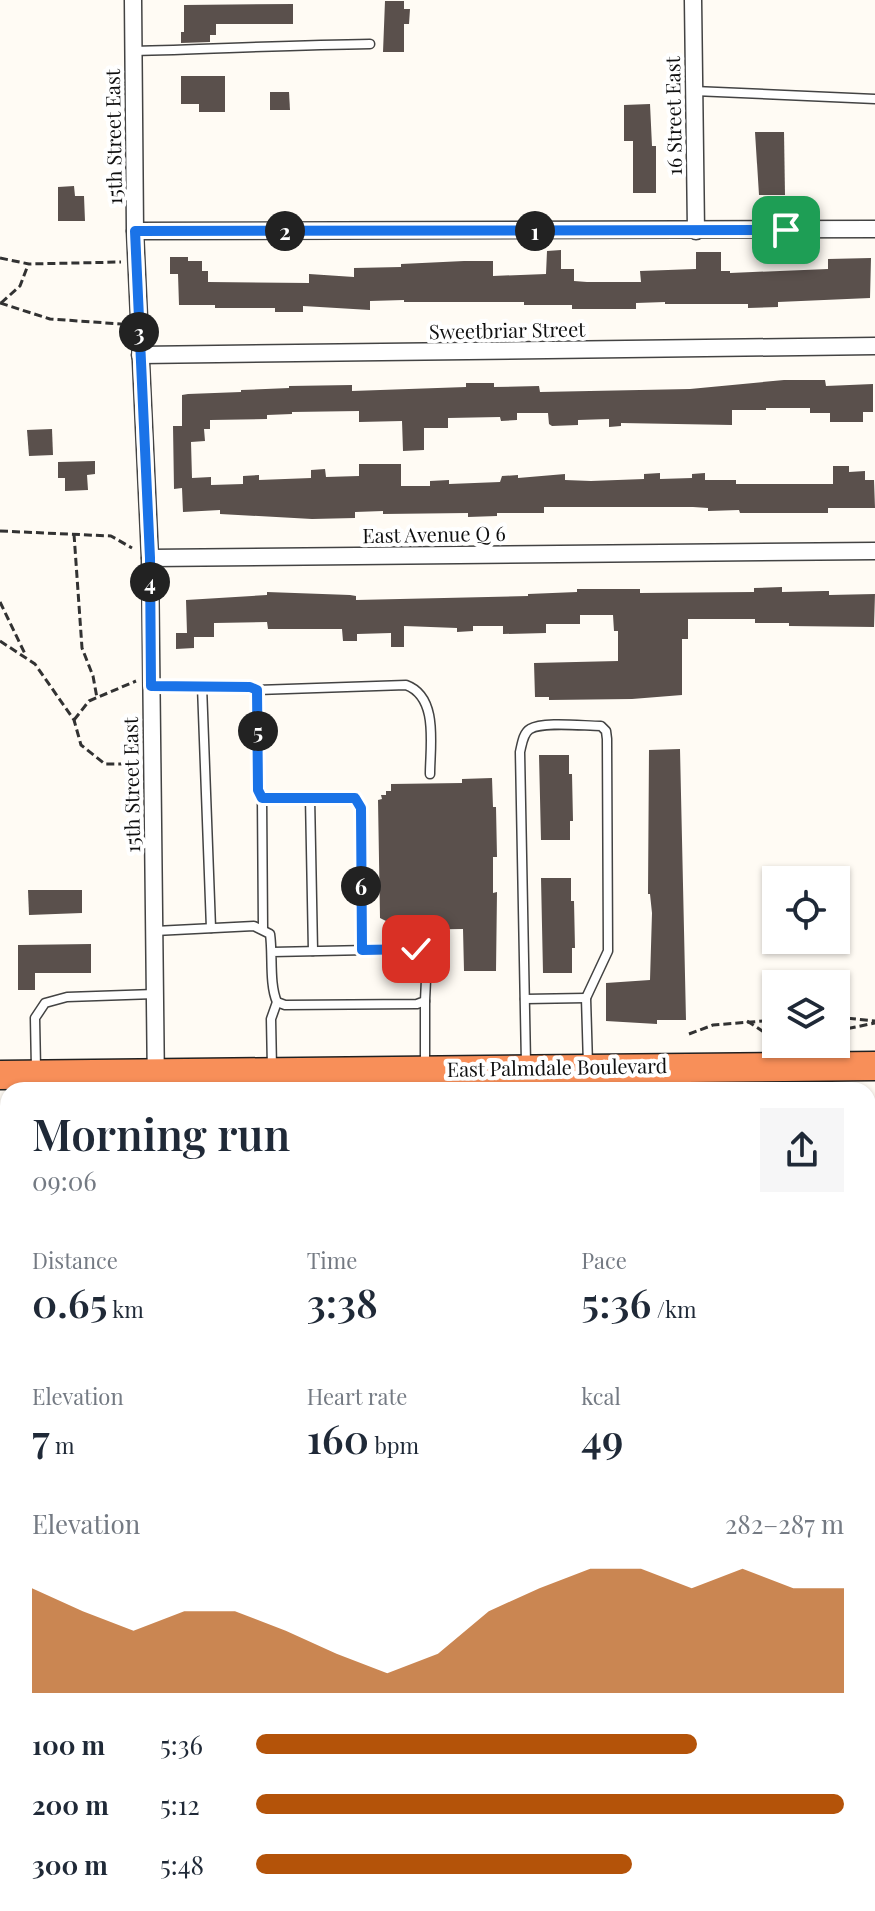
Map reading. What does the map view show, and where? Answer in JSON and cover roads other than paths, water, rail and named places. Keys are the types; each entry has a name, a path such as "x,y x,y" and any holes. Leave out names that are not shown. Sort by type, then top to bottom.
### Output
{"highway":[{"name":"East Palmdale Boulevard","path":"0,1075 156,1081 272,1071 307,1076 527,1068 601,1075 875,1066"}],"street":[{"name":"15th Street East","path":"133,0 135,231 150,558 156,1081"},
{"name":"16 Street East","path":"693,0 696,231"},
{"path":"135,231 875,229"},
{"name":"Sweetbriar Street","path":"140,355 875,346"},
{"name":"East Avenue Q 6","path":"150,558 875,551"}],"lane":[{"path":"134,51 370,44"},
{"path":"694,91 875,99"},
{"path":"151,681 257,690 406,685 415,688 426,702 430,774"},
{"path":"202,686 211,928"},
{"path":"257,690 263,929"},
{"path":"527,1068 520,752 525,734 531,728 601,726 606,731 607,739 608,951 586,998 601,1075"},
{"path":"310,797 313,951"},
{"path":"262,798 355,798 361,808 362,950"},
{"path":"154,931 254,926 270,934 277,1002 271,1019 272,1071"},
{"path":"272,952 416,949 424,953 427,958 425,1070"},
{"path":"36,1074 35,1018 45,1003 67,997 155,994"},
{"path":"525,999 586,998"},
{"path":"277,1002 285,1005 417,1004 425,1001"}]}
